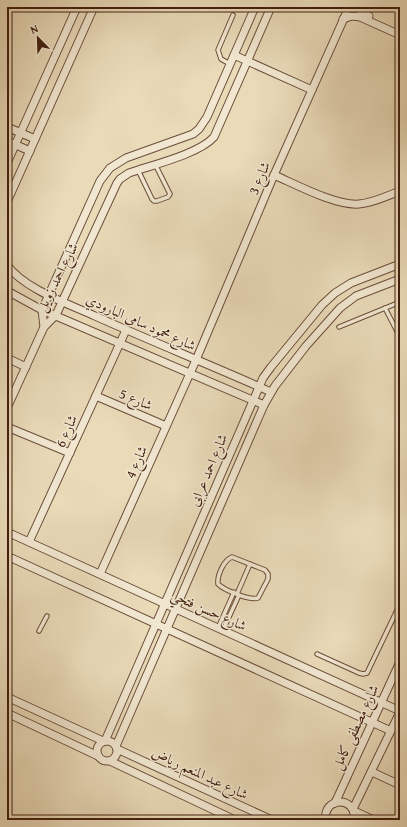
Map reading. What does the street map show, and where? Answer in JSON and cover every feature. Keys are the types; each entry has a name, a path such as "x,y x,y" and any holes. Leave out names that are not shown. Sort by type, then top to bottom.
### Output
{"street":[{"path":"7,163 77,7"},
{"path":"7,202 94,7"},
{"name":"شارع احمد زويل","path":"44,326 42,310 100,181 110,168 126,158 186,137 199,129 207,117 255,7"},
{"name":"شارع احمد زويل","path":"44,326 56,315 117,183 124,176 197,150 210,142 218,130 271,7"},
{"name":"شارع 3","path":"196,360 274,175 349,7"},
{"path":"356,7 362,13 400,30"},
{"path":"343,19 352,16 360,17 400,35"},
{"path":"234,55 312,90"},
{"path":"7,127 35,139"},
{"path":"7,141 30,151"},
{"path":"274,175 334,200 350,204 368,203 400,191"},
{"name":"شارع احمد عرابى","path":"104,741 253,400 271,367 328,298 351,283 400,264"},
{"name":"شارع محمود سامى البارودي","path":"7,265 21,280 49,295 126,330 271,392"},
{"name":"شارع احمد عرابى","path":"117,747 264,405 271,392 306,346 340,308 356,296 400,279"},
{"name":"شارع محمود سامى البارودي","path":"7,290 42,310 264,405"},
{"path":"7,408 44,326"},
{"name":"شارع 6","path":"29,542 126,330"},
{"path":"7,358 26,366"},
{"name":"شارع 4","path":"100,574 196,360"},
{"name":"شارع 5","path":"96,396 166,426"},
{"path":"7,427 70,453"},
{"name":"شارع حسن فتحي","path":"7,532 400,711"},
{"path":"7,556 391,731"},
{"name":"شارع مصطفى كامل","path":"326,820 326,812 328,808 335,803 400,662"},
{"path":"7,697 104,741 112,742 117,747 116,756 110,761 103,760 98,756 7,713"},
{"path":"354,820 353,810 400,711"},
{"path":"98,756 98,746 104,741"},
{"name":"شارع عبد المنعم رياض","path":"117,747 272,820"},
{"name":"شارع عبد المنعم رياض","path":"110,761 235,820"},
{"path":"372,772 400,785"},
{"path":"335,803 347,803 353,810 374,820"}],"lane":[{"path":"230,64 221,59 218,50 233,15"},
{"path":"138,170 152,199 157,202 168,197 170,194 155,164"},
{"path":"339,327 400,302"},
{"path":"386,308 400,337"},
{"path":"230,557 234,557 250,564 267,572 268,574 268,579 258,598 252,600 218,584 218,578 226,560 230,557"},
{"path":"220,629 250,564"},
{"path":"318,654 360,673 367,673 400,604"},
{"path":"39,631 47,616"}]}
